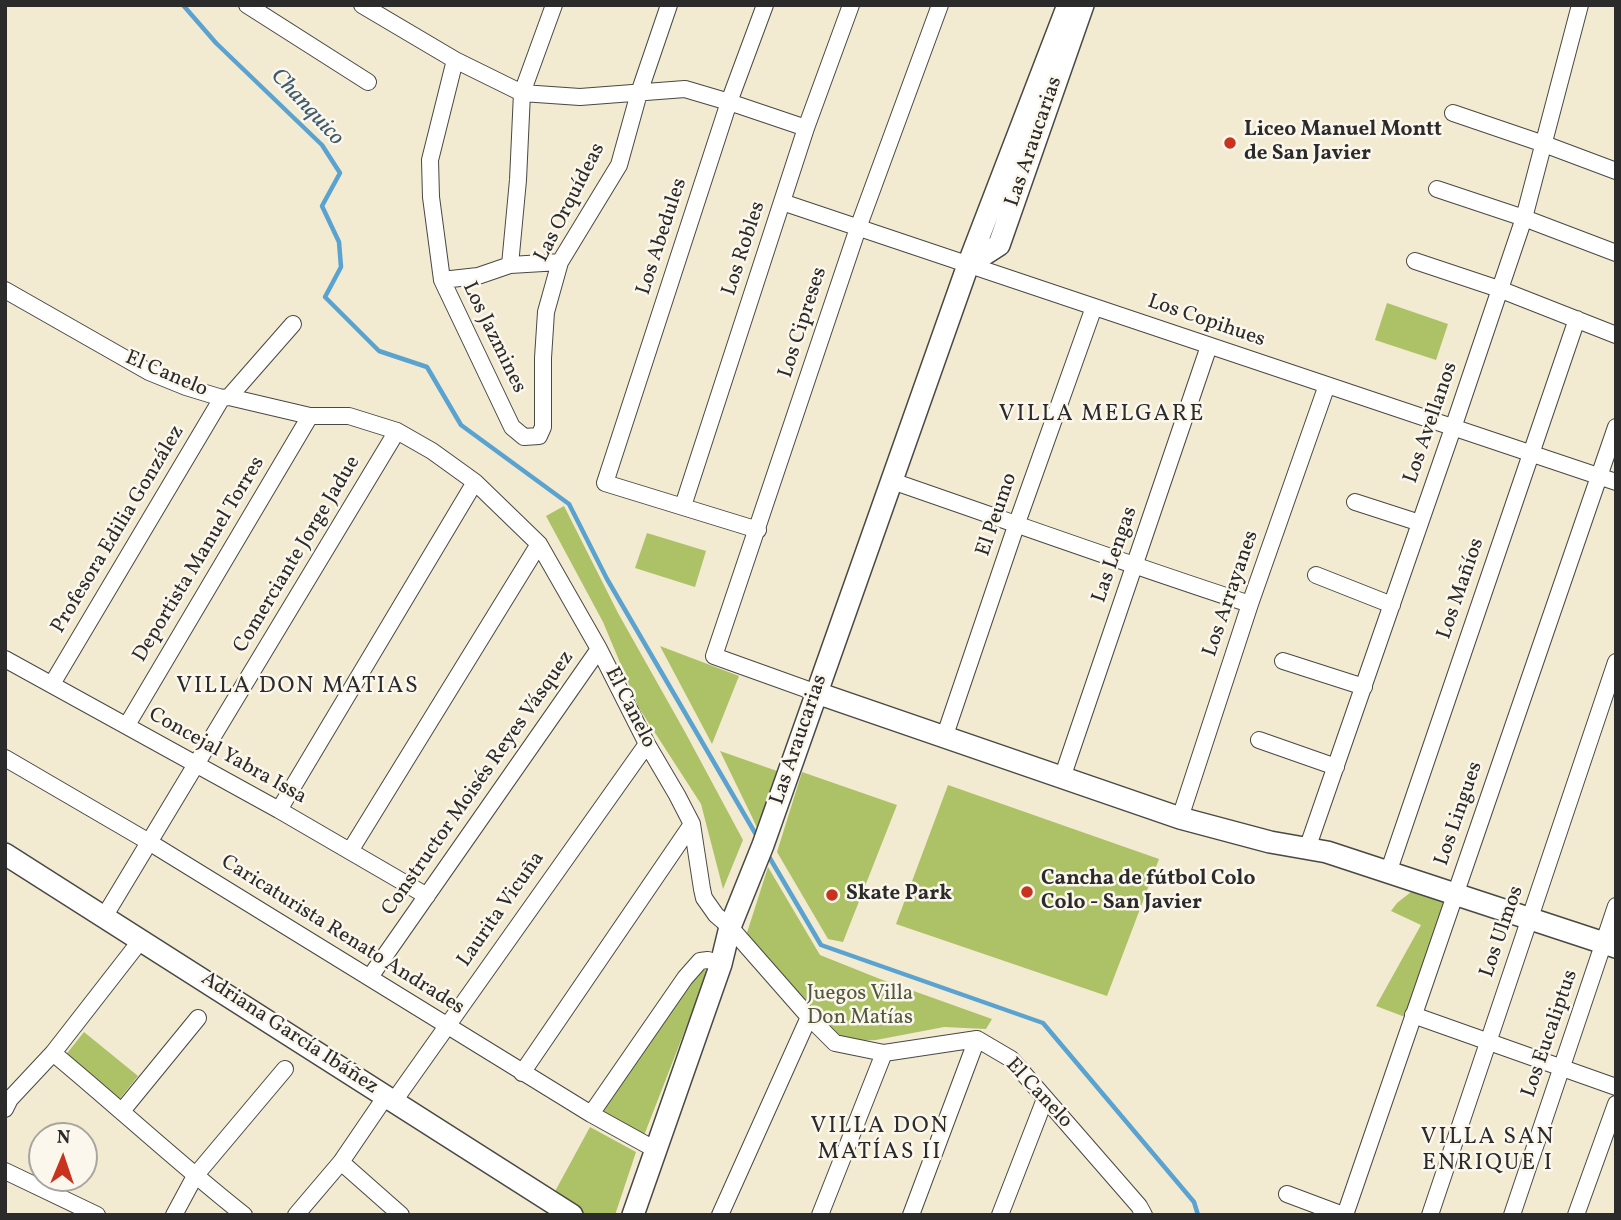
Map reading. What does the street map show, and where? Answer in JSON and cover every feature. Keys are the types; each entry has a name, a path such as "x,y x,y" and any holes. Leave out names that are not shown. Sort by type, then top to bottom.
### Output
{"street":[{"path":"247,5 368,82"},
{"path":"362,5 455,60 522,93 580,97 685,89 806,128"},
{"path":"510,265 522,93 554,5"},
{"name":"Las Orquídeas","path":"512,426 524,437 539,436 543,427 542,358 546,312 560,262 619,165 639,93 669,5"},
{"name":"Los Abedules","path":"683,506 604,483 729,102 765,5"},
{"name":"Los Robles","path":"683,506 806,128 851,5"},
{"name":"Los Cipreses","path":"817,693 714,656 858,228 940,5"},
{"name":"Las Araucarias","path":"633,1215 721,964 730,927 769,830 968,265 1068,5"},
{"name":"Las Araucarias","path":"968,265 999,245 1083,5"},
{"name":"Los Avellanos","path":"1307,849 1524,218 1580,5"},
{"name":"Los Jazmines","path":"455,60 430,160 431,197 442,280 512,426"},
{"path":"1453,113 1616,172"},
{"path":"1437,189 1616,253"},
{"name":"Los Copihues","path":"782,202 1616,482"},
{"path":"1415,261 1499,289 1616,335"},
{"path":"442,280 478,276 510,265 560,262"},
{"name":"El Canelo","path":"5,290 149,372 186,387 225,397 310,416 349,416 397,431 432,451 475,482 539,544 598,649 646,744 692,824 704,898 716,915 835,1043 884,1053 976,1039 1011,1059 1138,1212"},
{"name":"El Peumo","path":"944,738 1094,307"},
{"name":"Los Mañíos","path":"1388,873 1577,319"},
{"name":"Profesora Edilia González","path":"52,684 225,397 293,324"},
{"name":"Las Lengas","path":"1062,778 1209,346"},
{"name":"Los Arrayanes","path":"1180,818 1250,604 1327,385"},
{"name":"Deportista Manuel Torres","path":"127,725 310,416"},
{"name":"Los Lingues","path":"1344,1215 1616,427"},
{"name":"Comerciante Jorge Jadue","path":"104,917 397,431"},
{"path":"892,481 1250,604"},
{"path":"279,810 475,482"},
{"path":"1355,502 1420,523"},
{"path":"683,506 758,530"},
{"path":"350,851 539,544"},
{"path":"1316,575 1392,605"},
{"name":"Constructor Moisés Reyes Vásquez","path":"370,977 598,649"},
{"name":"Concejal Yabra Issa","path":"5,659 279,810 426,897"},
{"path":"1283,662 1364,687"},
{"name":"Los Ulmos","path":"1430,1215 1616,662"},
{"path":"817,693 1180,818 1270,842 1326,852 1610,945"},
{"path":"1259,740 1336,767"},
{"name":"Laurita Vicuña","path":"296,1215 341,1162 446,1026 646,744"},
{"name":"Caricaturista Renato Andrades","path":"5,758 149,842 522,1073 656,1150"},
{"path":"522,1073 692,824"},
{"name":"Adriana García Ibáñez","path":"5,854 572,1215"},
{"name":"Los Eucaliptus","path":"1512,1215 1562,1068 1610,945 1616,906"},
{"path":"5,1109 10,1099 52,1053 142,940"},
{"path":"591,1114 685,978 700,961 708,960 721,964"},
{"path":"1413,1015 1616,1087"},
{"path":"122,1111 198,1017"},
{"path":"720,1215 809,1017"},
{"path":"911,1215 976,1039"},
{"path":"52,1053 244,1215"},
{"path":"820,1215 884,1053"},
{"path":"174,1215 195,1176 285,1069"},
{"path":"1000,1215 1045,1099"},
{"path":"1576,1215 1616,1104"},
{"path":"341,1162 401,1215"},
{"path":"5,1171 97,1215"},
{"path":"1287,1194 1344,1215"}],"green space":[{"path":"1387,303 1448,324 1436,360 1375,340"},
{"path":"564,506 618,613 743,840 723,889 701,804 639,708 603,622 546,516"},
{"path":"647,533 706,551 695,587 635,568"},
{"path":"660,646 739,676 712,744"},
{"path":"720,751 777,771 757,828 753,819"},
{"name":"Skate Park","path":"802,772 897,805 843,942 828,939 777,852"},
{"name":"Cancha de fútbol Colo Colo - San Javier","path":"948,785 1159,859 1107,996 896,924"},
{"name":"Juegos Villa Don Matías","path":"768,867 820,955 992,1019 986,1029 944,1027 876,1040 854,1041 837,1034 745,939"},
{"path":"1411,892 1446,901 1405,1017 1376,1006 1421,925 1391,911"},
{"path":"700,969 708,971 643,1138 600,1114"},
{"path":"84,1032 138,1076 118,1101 64,1057"},
{"path":"590,1127 636,1152 615,1215 585,1215 553,1195"}],"waterway":[{"name":"Chanquico","path":"183,5 216,43 322,145 340,173 322,206 339,242 341,267 325,297 379,351 427,367 461,425 569,504 607,579 758,838"},
{"path":"768,855 821,945 1043,1023 1194,1202 1198,1215"}],"place":[{"name":"Liceo Manuel Montt de San Javier","path":"1230,143"},
{"name":"Cancha de fútbol Colo Colo - San Javier","path":"1027,892"},
{"name":"Skate Park","path":"832,895"}],"district":[{"name":"VILLA MELGARE","path":"1102,416"},
{"name":"VILLA DON MATIAS","path":"298,688"},
{"name":"VILLA DON MATÍAS II","path":"880,1141"},
{"name":"VILLA SAN ENRIQUE I","path":"1488,1152"}]}
